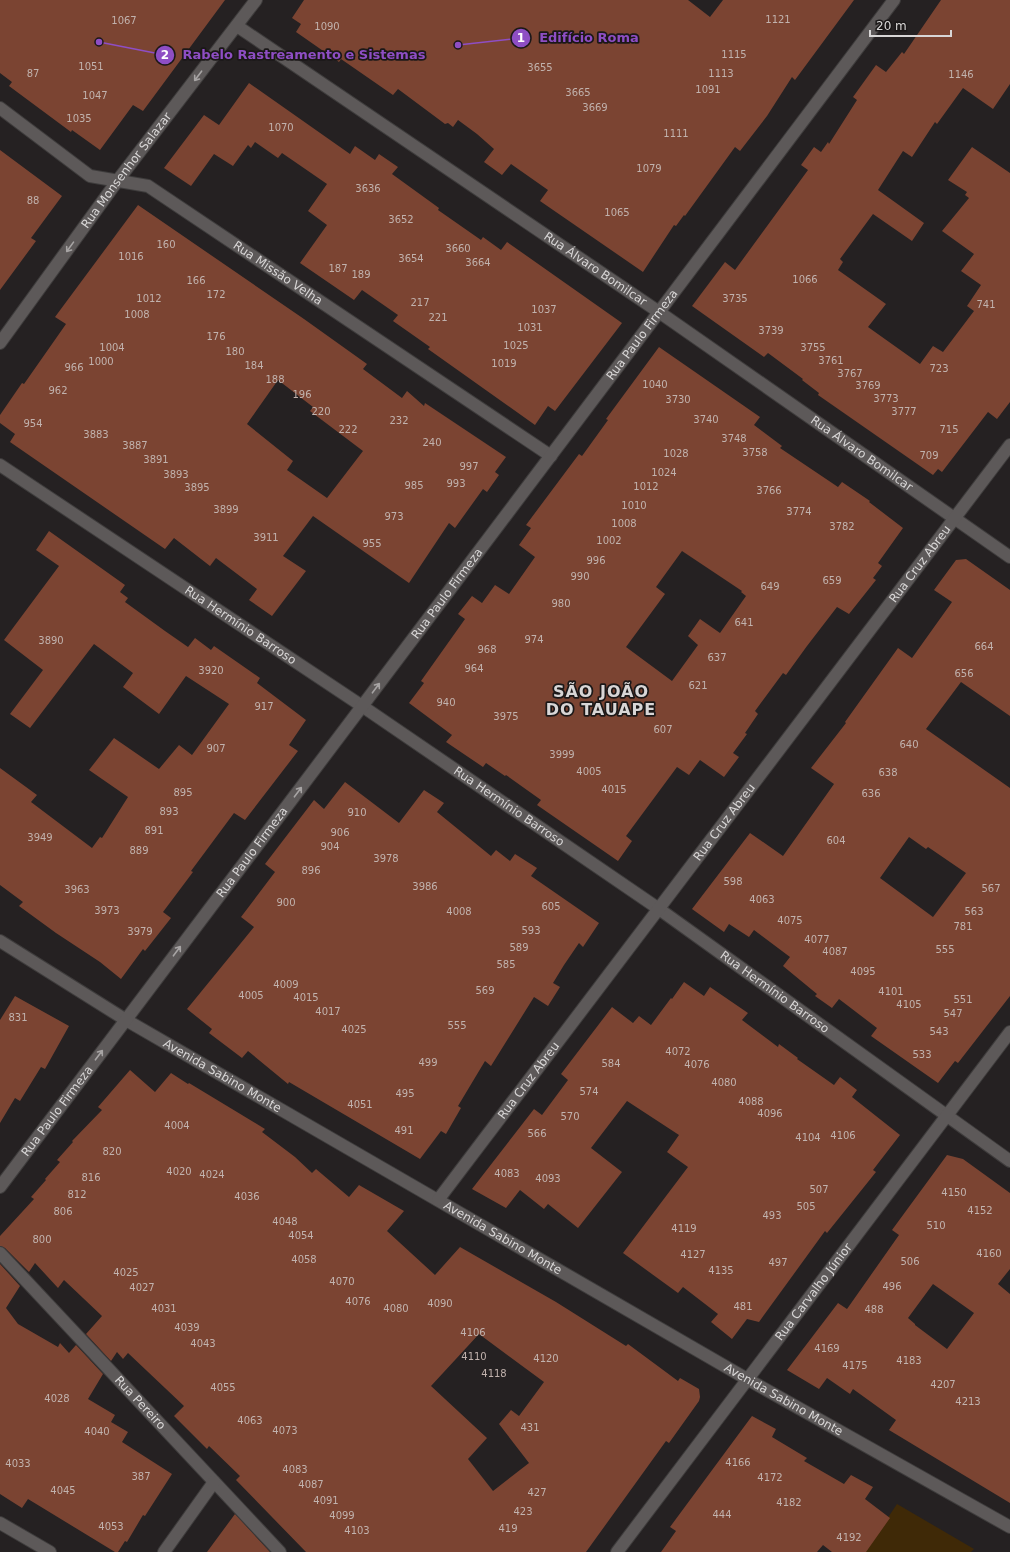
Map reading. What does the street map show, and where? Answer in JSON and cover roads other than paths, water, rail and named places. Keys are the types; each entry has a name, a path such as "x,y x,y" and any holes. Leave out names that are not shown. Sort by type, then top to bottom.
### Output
{"street":[{"name":"Rua Monsenhor Salazar","path":"0,343 118,180 256,0"},
{"name":"Rua Paulo Firmeza","path":"0,1187 894,0"},
{"name":"Rua Álvaro Bomilcar","path":"237,26 659,312 1010,557"},
{"name":"Rua Missão Velha","path":"0,108 90,176 148,186 551,456"},
{"name":"Rua Cruz Abreu","path":"438,1200 1010,445"},
{"name":"Rua Hermínio Barroso","path":"0,465 362,706 659,909 1010,1161"},
{"name":"Avenida Sabino Monte","path":"0,941 126,1020 747,1379 1010,1527"},
{"name":"Rua Carvalho Júnior","path":"617,1552 1010,1032"},
{"name":"Rua Pereiro","path":"0,1253 280,1552"},
{"path":"164,1552 214,1482"},
{"path":"0,1523 50,1552"}],"place":[{"name":"Rabelo Rastreamento e Sistemas","path":"99,42"},
{"name":"Edifício Roma","path":"458,45"}],"district":[{"name":"SÃO JOÃO DO TAUAPE","path":"601,700"}]}
